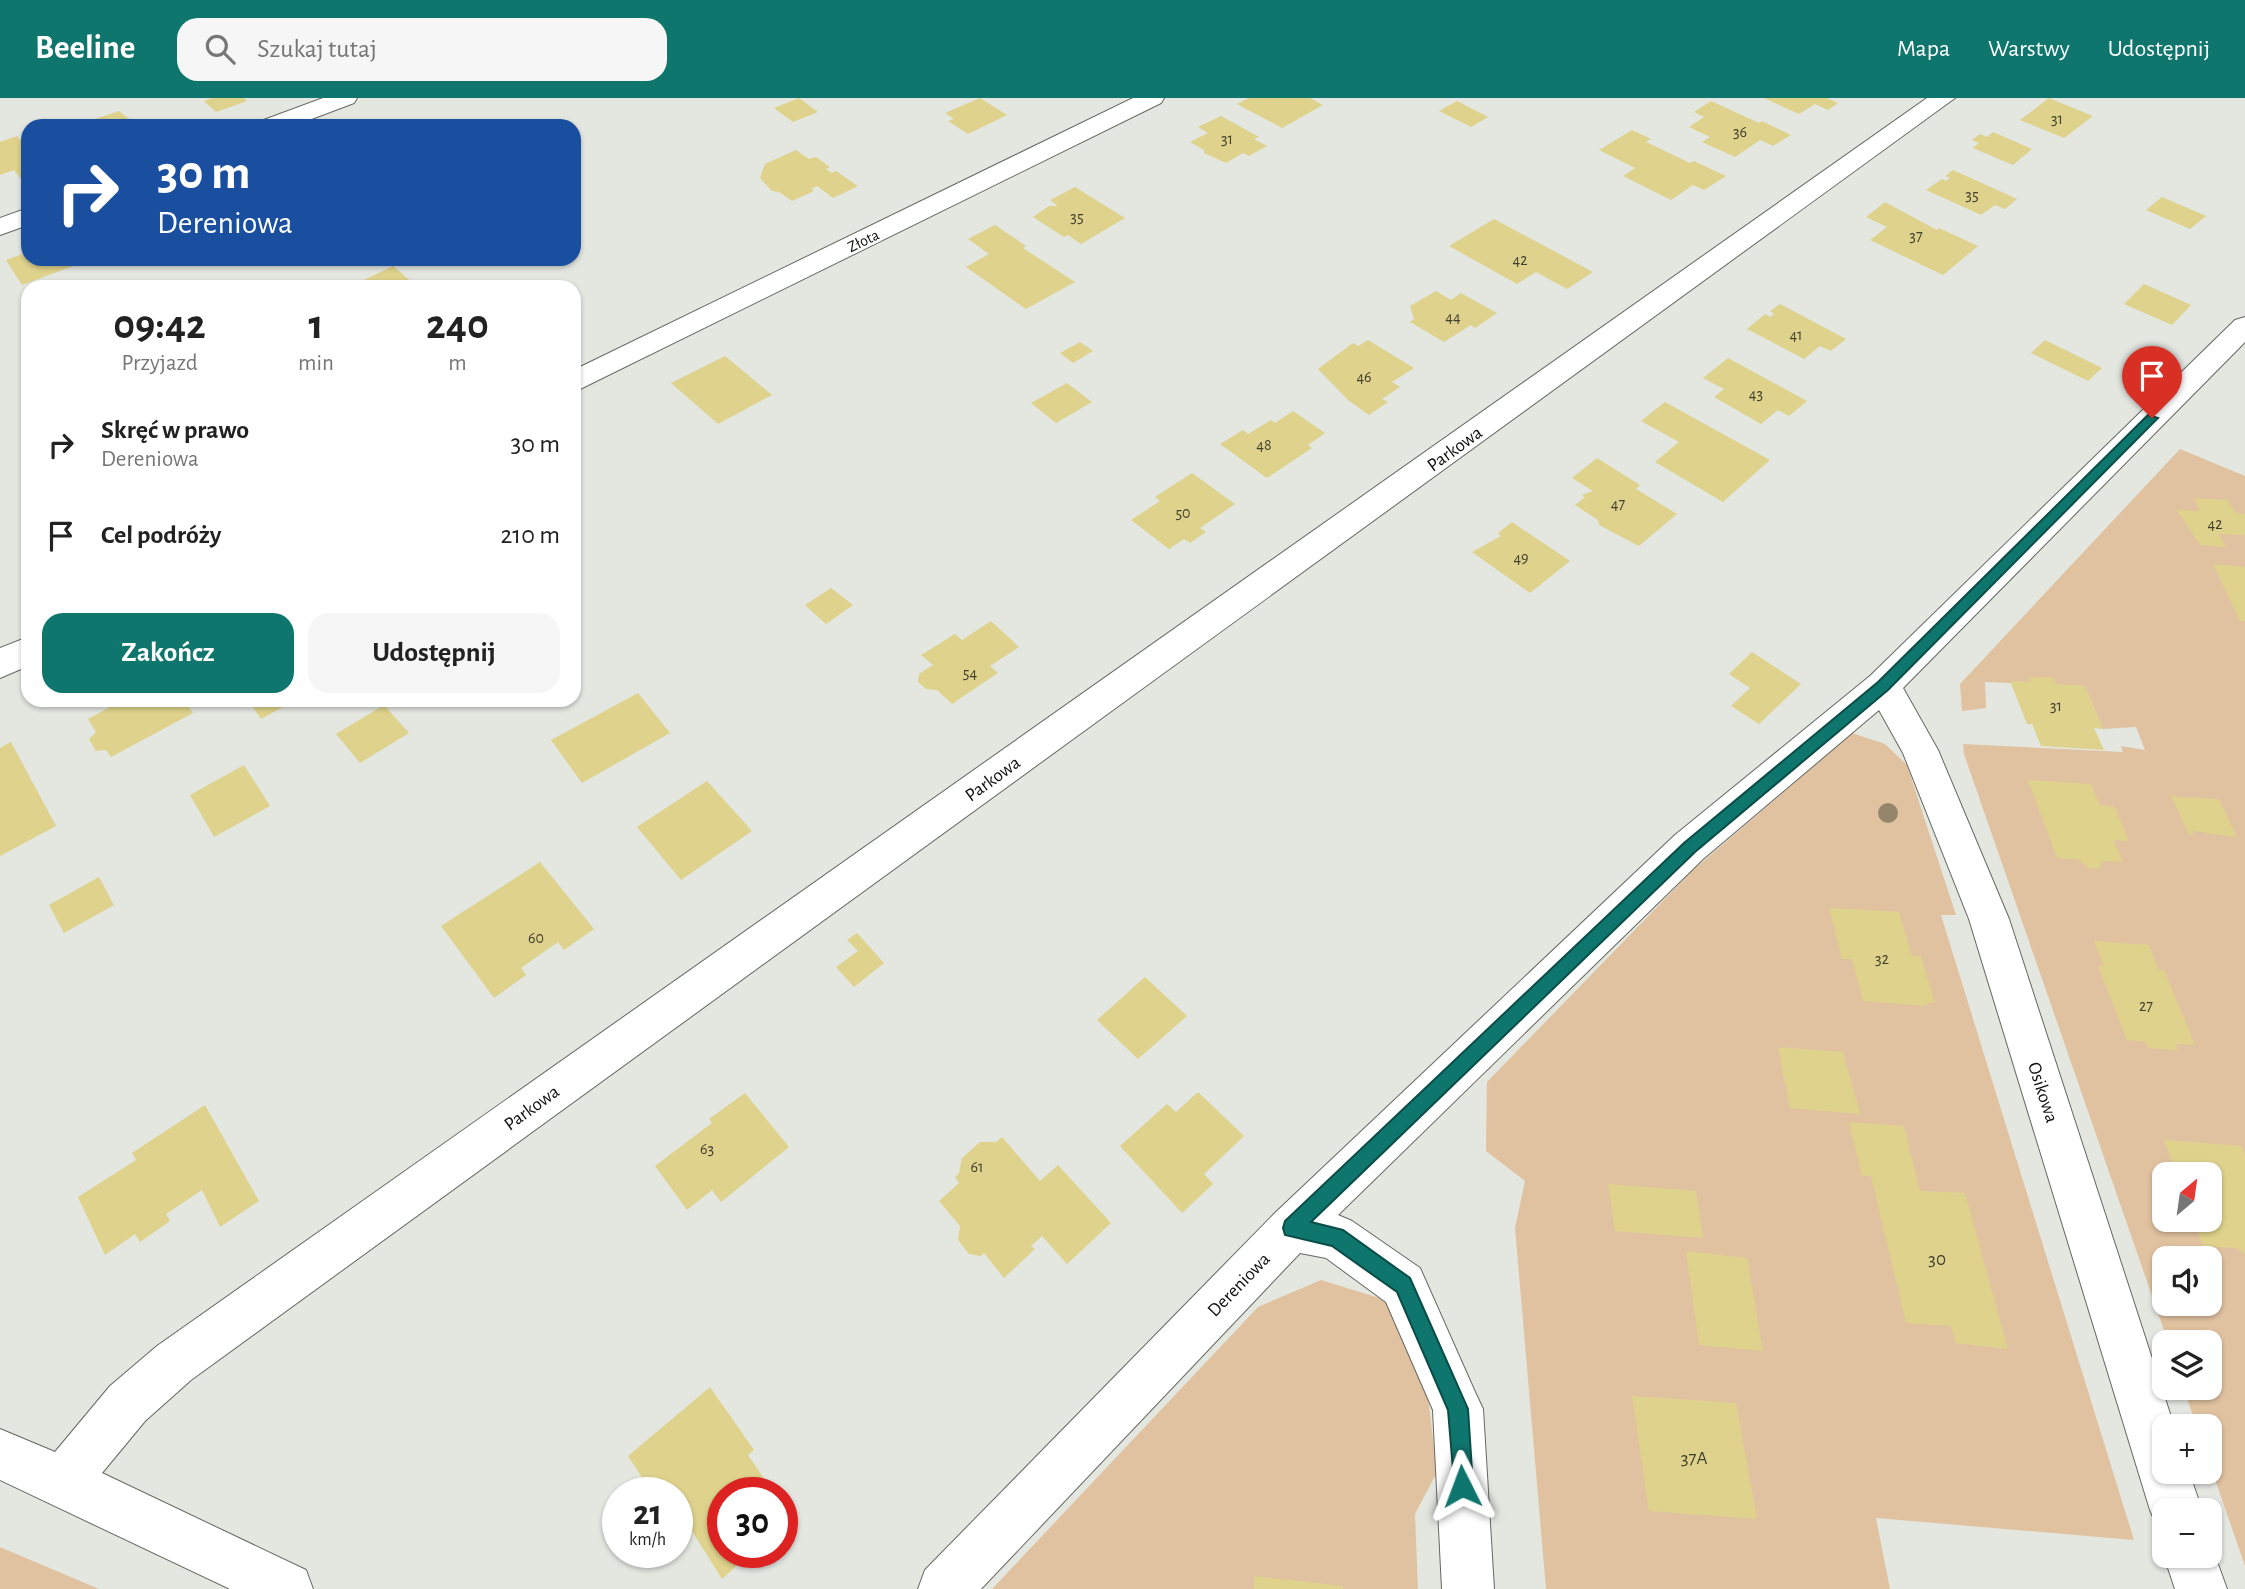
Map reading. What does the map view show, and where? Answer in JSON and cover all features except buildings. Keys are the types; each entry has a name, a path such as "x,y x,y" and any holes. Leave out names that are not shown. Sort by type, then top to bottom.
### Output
{"street":[{"path":"289,119 345,98"},
{"name":"Złota","path":"581,379 1152,98"},
{"name":"Parkowa","path":"65,1482 110,1421 148,1383 174,1363 1943,98"},
{"path":"0,227 21,219"},
{"name":"Dereniowa","path":"944,1589 1292,1228 1689,847 1883,686 2240,345"},
{"path":"0,664 21,654"},
{"name":"Osikowa","path":"1883,686 1920,750 1989,919 2172,1498"},
{"path":"1292,1228 1336,1237 1404,1285 1458,1409 1468,1589"},
{"path":"0,1454 65,1482 287,1589"},
{"path":"2194,1568 2201,1589"}],"shaded area":[{"path":"2180,449 2245,476 2245,1566 2217,1484 2222,1484 2222,1414 2193,1414 2187,1400 2222,1400 2222,1330 2164,1330 2159,1316 2222,1316 2222,1246 2152,1246 2152,1296 1964,754 1963,744 2123,752 2121,746 2145,750 2136,727 2103,729 2085,686 1985,682 1986,708 1962,711 1960,684"},
{"path":"1852,733 1885,744 1907,765 1956,915 1941,915 2134,1540 1876,1518 1890,1589 1546,1589 1515,1228 1525,1181 1486,1151 1487,1082 1692,871"},
{"path":"1321,1280 1386,1300 1423,1356 1437,1472 1415,1514 1418,1589 992,1589 1258,1307"},
{"path":"0,1547 99,1589 0,1589"}],"route":[{"path":"1462,1486 1458,1409 1404,1285 1336,1237 1292,1228 1689,847 1883,686 2152,418"}]}
